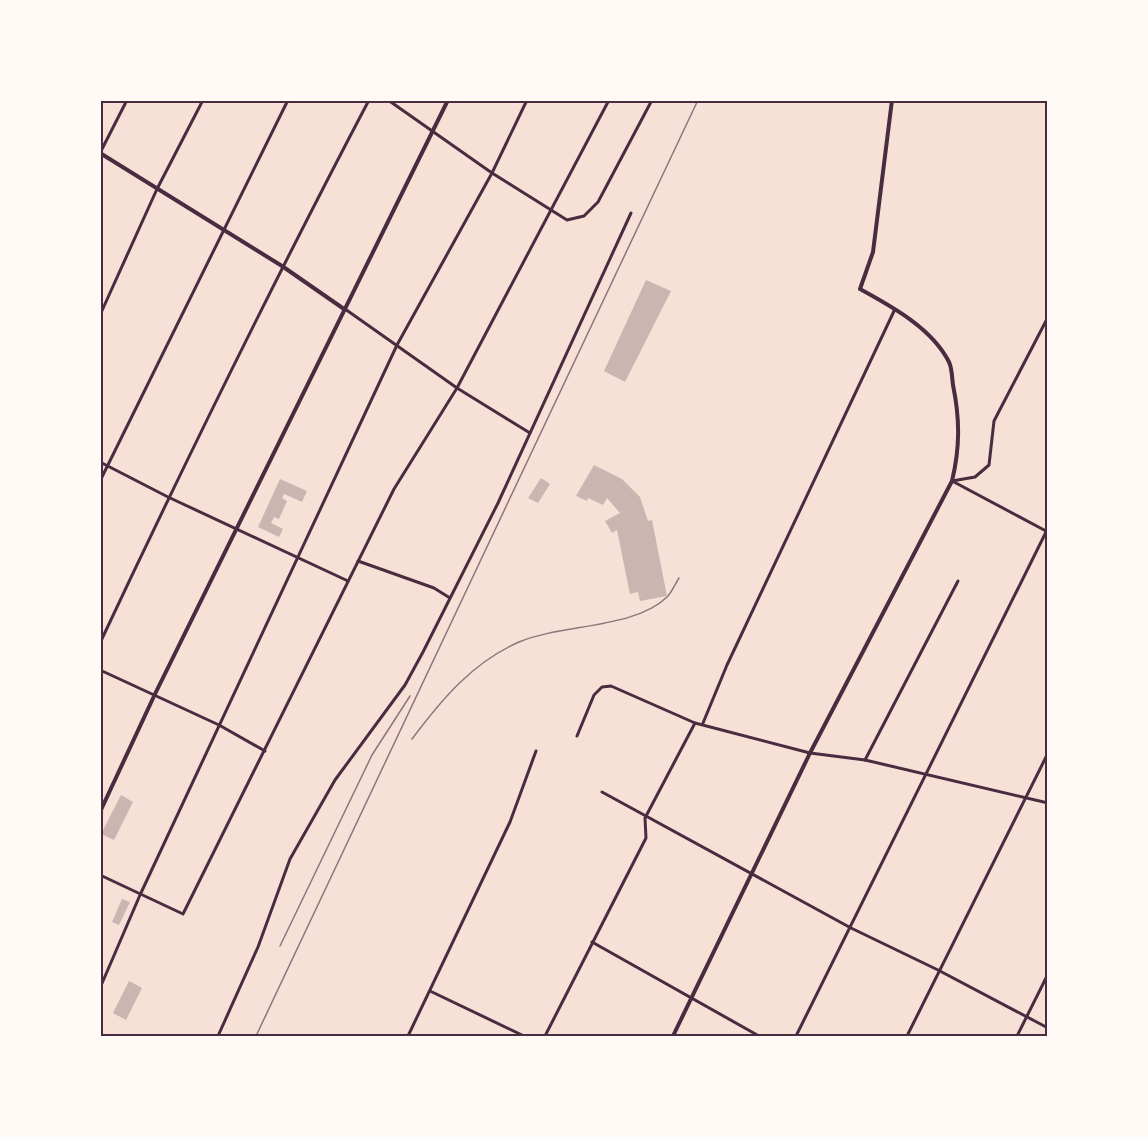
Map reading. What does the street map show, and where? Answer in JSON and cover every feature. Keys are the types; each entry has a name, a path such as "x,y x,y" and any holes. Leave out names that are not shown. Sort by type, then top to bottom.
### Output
{"street":[{"path":"127,100 100,153 282,266 457,388 531,433"},
{"path":"100,315 157,189 203,100"},
{"path":"100,481 288,100"},
{"path":"100,643 168,497 282,266 369,100"},
{"path":"388,100 492,173 567,220 584,216 598,202 652,100"},
{"path":"100,812 155,694 447,100"},
{"path":"100,988 140,895 296,556 397,345 492,173 527,100"},
{"path":"100,876 183,914 394,489 457,388 609,100"},
{"path":"674,1036 810,753 952,481 959,450 958,409 949,363 927,335 895,309 860,289 873,252 892,100"},
{"path":"218,1036 258,947 290,859 335,780 405,685 531,433 631,213"},
{"path":"703,724 727,665 895,309"},
{"path":"952,481 975,477 989,465 994,421 1046,324 1047,316"},
{"path":"100,462 168,497 348,580"},
{"path":"796,1036 1047,530 952,481"},
{"path":"358,561 434,588 450,598"},
{"path":"864,760 958,581"},
{"path":"100,670 219,725 265,751"},
{"path":"577,736 594,696 602,687 611,686 695,723 810,753 864,760 1047,803"},
{"path":"545,1036 646,838 645,818 695,723"},
{"path":"408,1036 510,822 536,751"},
{"path":"907,1036 1047,753"},
{"path":"602,792 645,818 851,928 938,970 1047,1028"},
{"path":"592,942 759,1036"},
{"path":"1017,1036 1047,974"},
{"path":"430,991 524,1036"}],"building":[{"path":"646,280 671,291 625,382 604,371"},
{"path":"594,465 622,479 640,497 648,521 652,520 667,596 640,601 638,592 630,594 617,530 612,533 605,521 620,513 607,498 603,505 588,498 587,501 576,496"},
{"path":"541,478 550,484 538,503 528,498"},
{"path":"280,479 307,491 302,502 284,494 282,498 287,501 279,519 274,517 271,523 283,529 279,537 258,527"},
{"path":"121,795 133,802 114,840 101,834"},
{"path":"122,899 130,902 119,925 112,922"},
{"path":"129,981 142,988 126,1020 113,1013"}],"railway":[{"path":"256,1036 698,100"},
{"path":"412,739 460,683 502,650 536,636 617,621 636,615 667,597 679,578"},
{"path":"280,946 372,755 410,696"}]}
